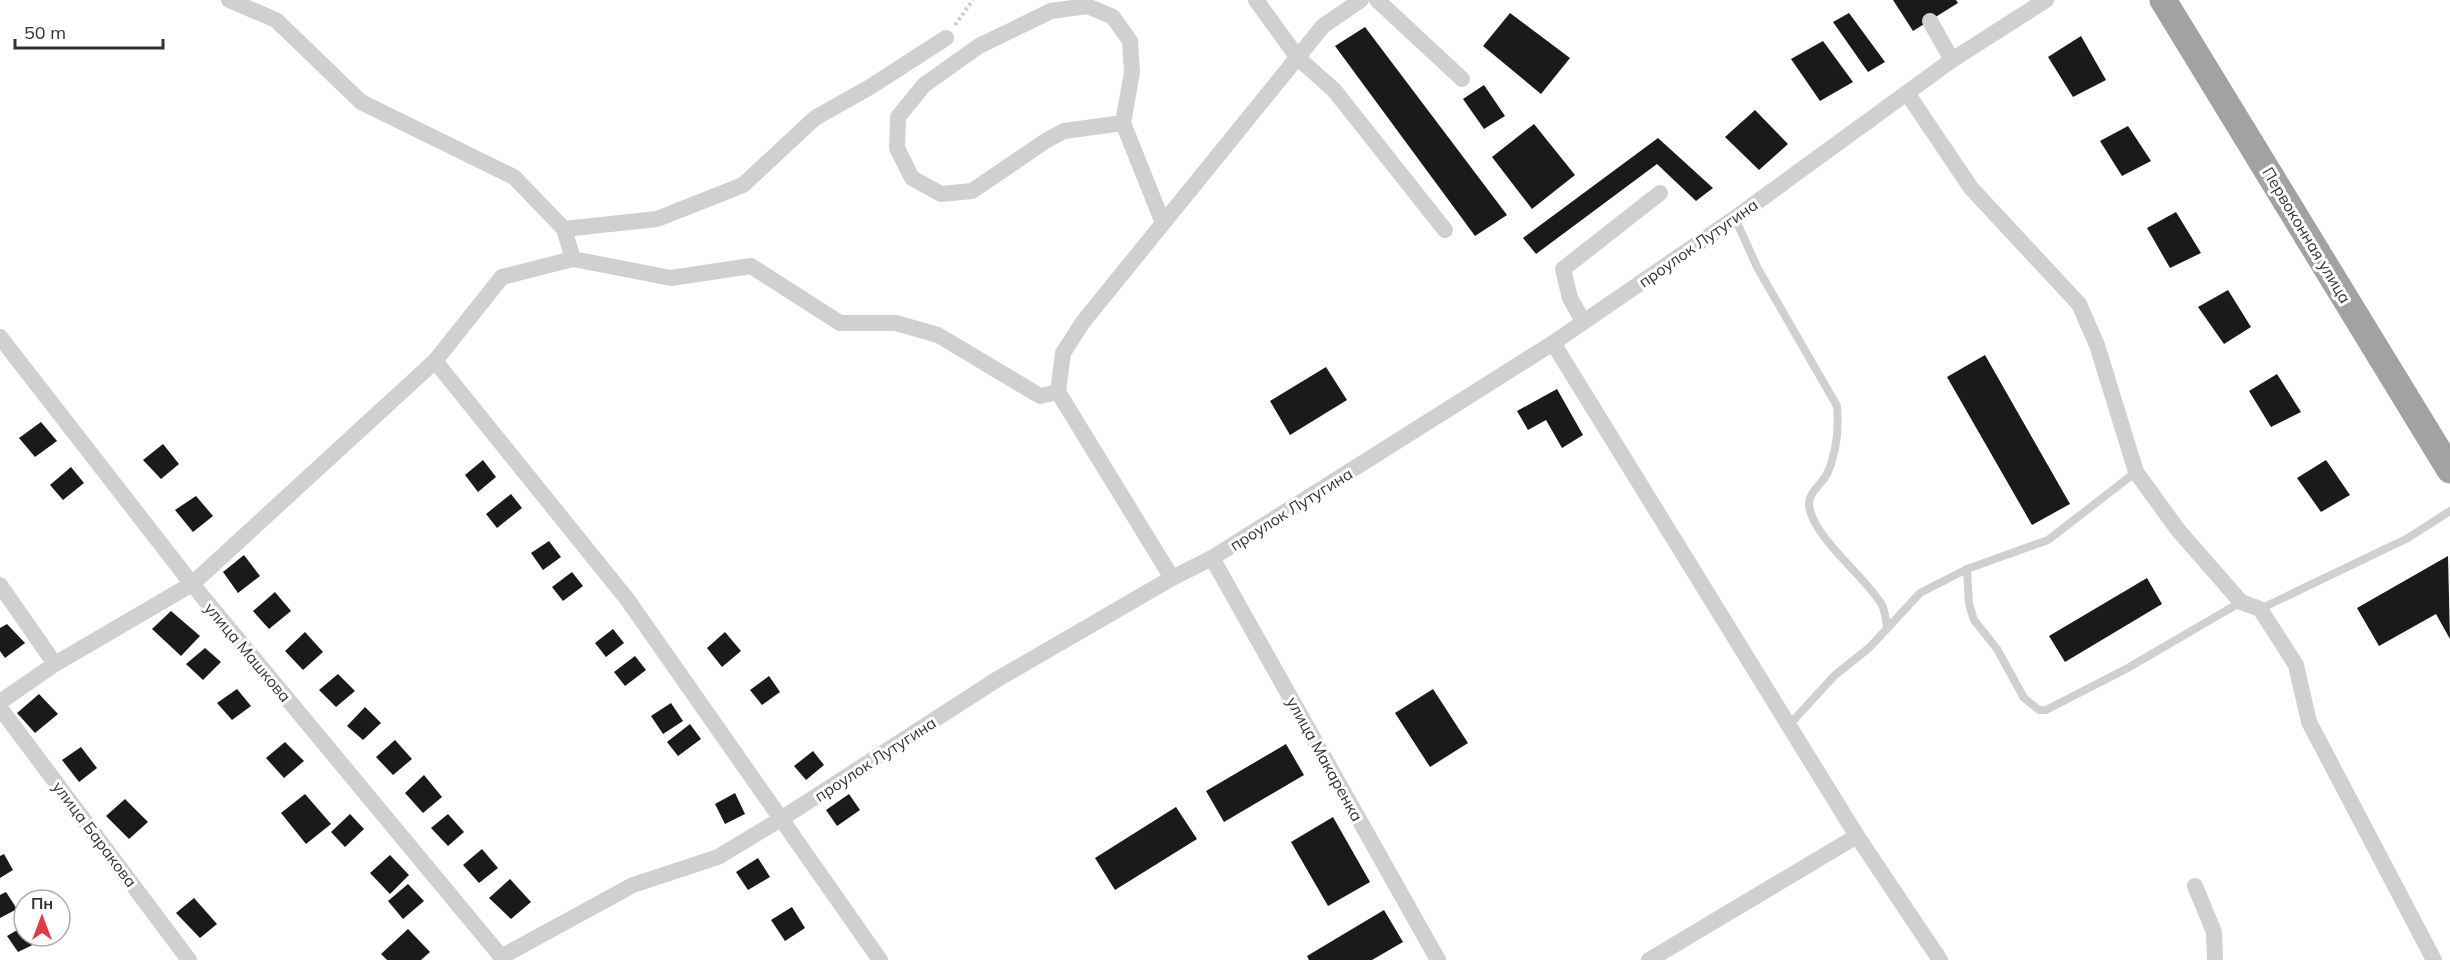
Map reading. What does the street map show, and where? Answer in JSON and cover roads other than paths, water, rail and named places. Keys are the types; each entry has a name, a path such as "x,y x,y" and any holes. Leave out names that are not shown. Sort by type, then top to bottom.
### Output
{"highway":[{"name":"Первоконная улица","path":"2163,0 2450,470"}],"street":[{"path":"229,0 276,21 361,102 514,177 564,229 573,259"},
{"path":"1256,0 1298,58 1334,90 1445,230"},
{"path":"1172,578 1058,392 1063,353 1083,322 1323,26 1360,0"},
{"path":"1377,0 1462,79"},
{"name":"проулок Лутугина","path":"503,958 633,885 718,857 782,819 996,680 1172,578 1212,558 1553,343 1735,218 1952,60 2046,0"},
{"path":"1123,123 1064,131 972,191 941,194 912,178 897,148 898,117 924,85 989,41 1051,11 1086,6 1113,17 1130,41 1132,72 1123,123 1163,223"},
{"path":"1930,21 1952,60"},
{"path":"564,229 657,219 743,186 815,118 870,87 946,38"},
{"path":"1907,93 1971,188 2079,304 2097,345 2136,472 2178,530 2241,602 2260,609 2296,665 2309,722 2434,960"},
{"path":"1583,321 1570,298 1563,269 1660,194"},
{"path":"0,702 55,664 192,584 435,361 502,277 573,259 671,278 751,266 840,323 896,323 938,335 1040,396 1058,392"},
{"name":"улица Машкова","path":"0,337 192,584 503,958"},
{"path":"1553,343 1857,836 1940,960"},
{"path":"435,361 627,599 880,960"},
{"name":"улица Макаренка","path":"1212,558 1438,960"},
{"path":"0,585 55,664"},
{"name":"улица Баракова","path":"0,708 189,960"},
{"path":"1649,960 1857,836"},
{"path":"2195,886 2214,932 2215,960"}],"lane":[{"path":"1735,218 1756,267 1837,406 1839,428 1836,448 1826,475 1811,495 1809,505 1816,525 1883,606 1887,627"},
{"path":"1790,724 1835,675 1869,648 1920,593 1967,570 2048,540 2136,472"},
{"path":"2260,609 2408,538 2450,511"},
{"path":"1967,570 1969,604 1974,620 1997,649 2024,698 2039,710 2046,710 2126,669 2241,602"}]}
